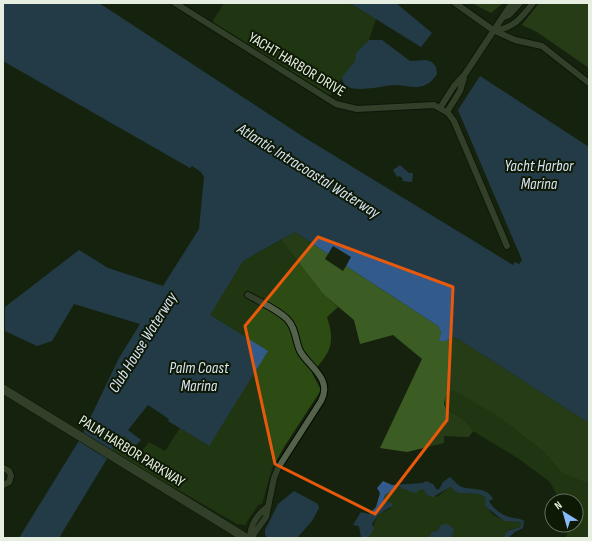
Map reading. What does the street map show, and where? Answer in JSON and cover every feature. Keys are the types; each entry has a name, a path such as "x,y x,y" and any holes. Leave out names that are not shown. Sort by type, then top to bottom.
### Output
{"street":[{"name":"YACHT HARBOR DRIVE","path":"175,3 339,106 357,109 431,105 447,112 454,121 507,246"},
{"path":"455,3 493,30 514,40 542,46 589,83"},
{"path":"440,108 454,86 465,74 512,3"},
{"path":"504,17 509,16 520,3"},
{"path":"493,30 509,28 523,16 533,3"},
{"path":"515,10 523,16"},
{"path":"447,112 460,90 465,74"},
{"path":"248,294 283,316 290,323 300,350 320,374 324,392 320,401 278,468 267,507 266,517 250,538"},
{"name":"PALM HARBOR PARKWAY","path":"3,389 246,538"},
{"path":"3,468 9,471 11,476 9,482 3,485"}],"highlighted area":[{"path":"318,237 453,287 447,420 375,514 275,464 245,326"}],"green space":[{"path":"224,3 350,3 376,19 369,40 356,53 355,61 325,101 209,27"},
{"path":"472,3 503,3 491,13"},
{"path":"539,3 589,3 589,68 537,32 522,25"},
{"path":"295,232 328,254 325,259 343,271 346,266 438,326 441,332 440,341 446,341 452,337 460,340 589,423 589,484 562,473 544,452 502,419 456,391 448,394 444,401 444,405 472,429 473,431 469,437 444,436 444,443 407,452 380,448 422,359 393,335 360,344 354,320 323,294 281,240"},
{"path":"281,240 323,294 338,307 327,317 331,335 330,348 312,373 321,390 284,447 272,469 262,504 258,505 245,525 237,524 111,451 124,436 141,452 149,442 165,451 180,428 208,446 209,315 243,261"},
{"path":"454,390 461,393 502,419 544,452 562,473 589,484 589,538 566,538 567,533 584,533 584,493 556,493 550,482 519,459 473,431 462,419 446,408 444,400 449,393"},
{"path":"397,486 400,486 402,489 423,489 437,497 450,487 458,493 480,494 486,498 490,512 498,518 513,522 522,522 520,527 508,530 503,538 368,538 378,515 391,508 383,501 385,495 394,489 397,489"}],"water":[{"path":"3,3 99,3 302,136 513,265 515,262 519,264 522,260 458,110 480,76 589,147 589,423 460,340 453,337 446,341 439,341 441,332 438,326 346,266 351,257 333,246 328,254 295,232 243,261 210,315 268,351 209,446 168,421 169,419 148,405 128,430 141,440 135,446 124,436 111,451 83,433 119,358 140,324 74,304 52,341 37,346 5,331 5,307 79,250 108,268 163,286 199,229 204,177 201,172 192,166 190,168 3,61"},
{"path":"350,3 396,3 432,33 421,47"},
{"path":"369,40 382,40 410,61 426,60 432,62 436,67 437,74 429,83 420,87 395,85 356,89 349,87 344,83 342,77 355,61 356,53"},
{"path":"400,165 409,173 413,173 412,182 402,181 403,179 400,176 397,177 393,170"},
{"path":"80,439 108,457 59,538 19,538"},
{"path":"450,477 460,486 487,492 493,499 489,501 500,512 507,516 524,521 523,528 508,538 503,538 507,531 520,527 522,522 504,521 485,506 486,498 480,494 458,493 450,487 433,497 427,495 423,489 416,493 402,489 400,486 397,486 397,489 394,489 385,495 383,501 392,503 392,506 378,515 372,524 374,529 368,538 361,537 359,526 353,525 361,512 369,514 376,507 380,493 377,488 383,481 392,485 423,483 426,481 433,484 437,490 443,482"},
{"path":"294,491 318,504 319,508 312,521 297,538 268,538 265,535 265,530 278,504"},
{"path":"441,525 450,525 454,530 452,536 448,538 429,538 432,532 438,531"}],"water label":[{"name":"Atlantic Intracoastal Waterway","path":"309,170"},
{"name":"Yacht Harbor Marina","path":"539,174"},
{"name":"Club House Waterway","path":"142,342"},
{"name":"Palm Coast Marina","path":"199,376"}]}
